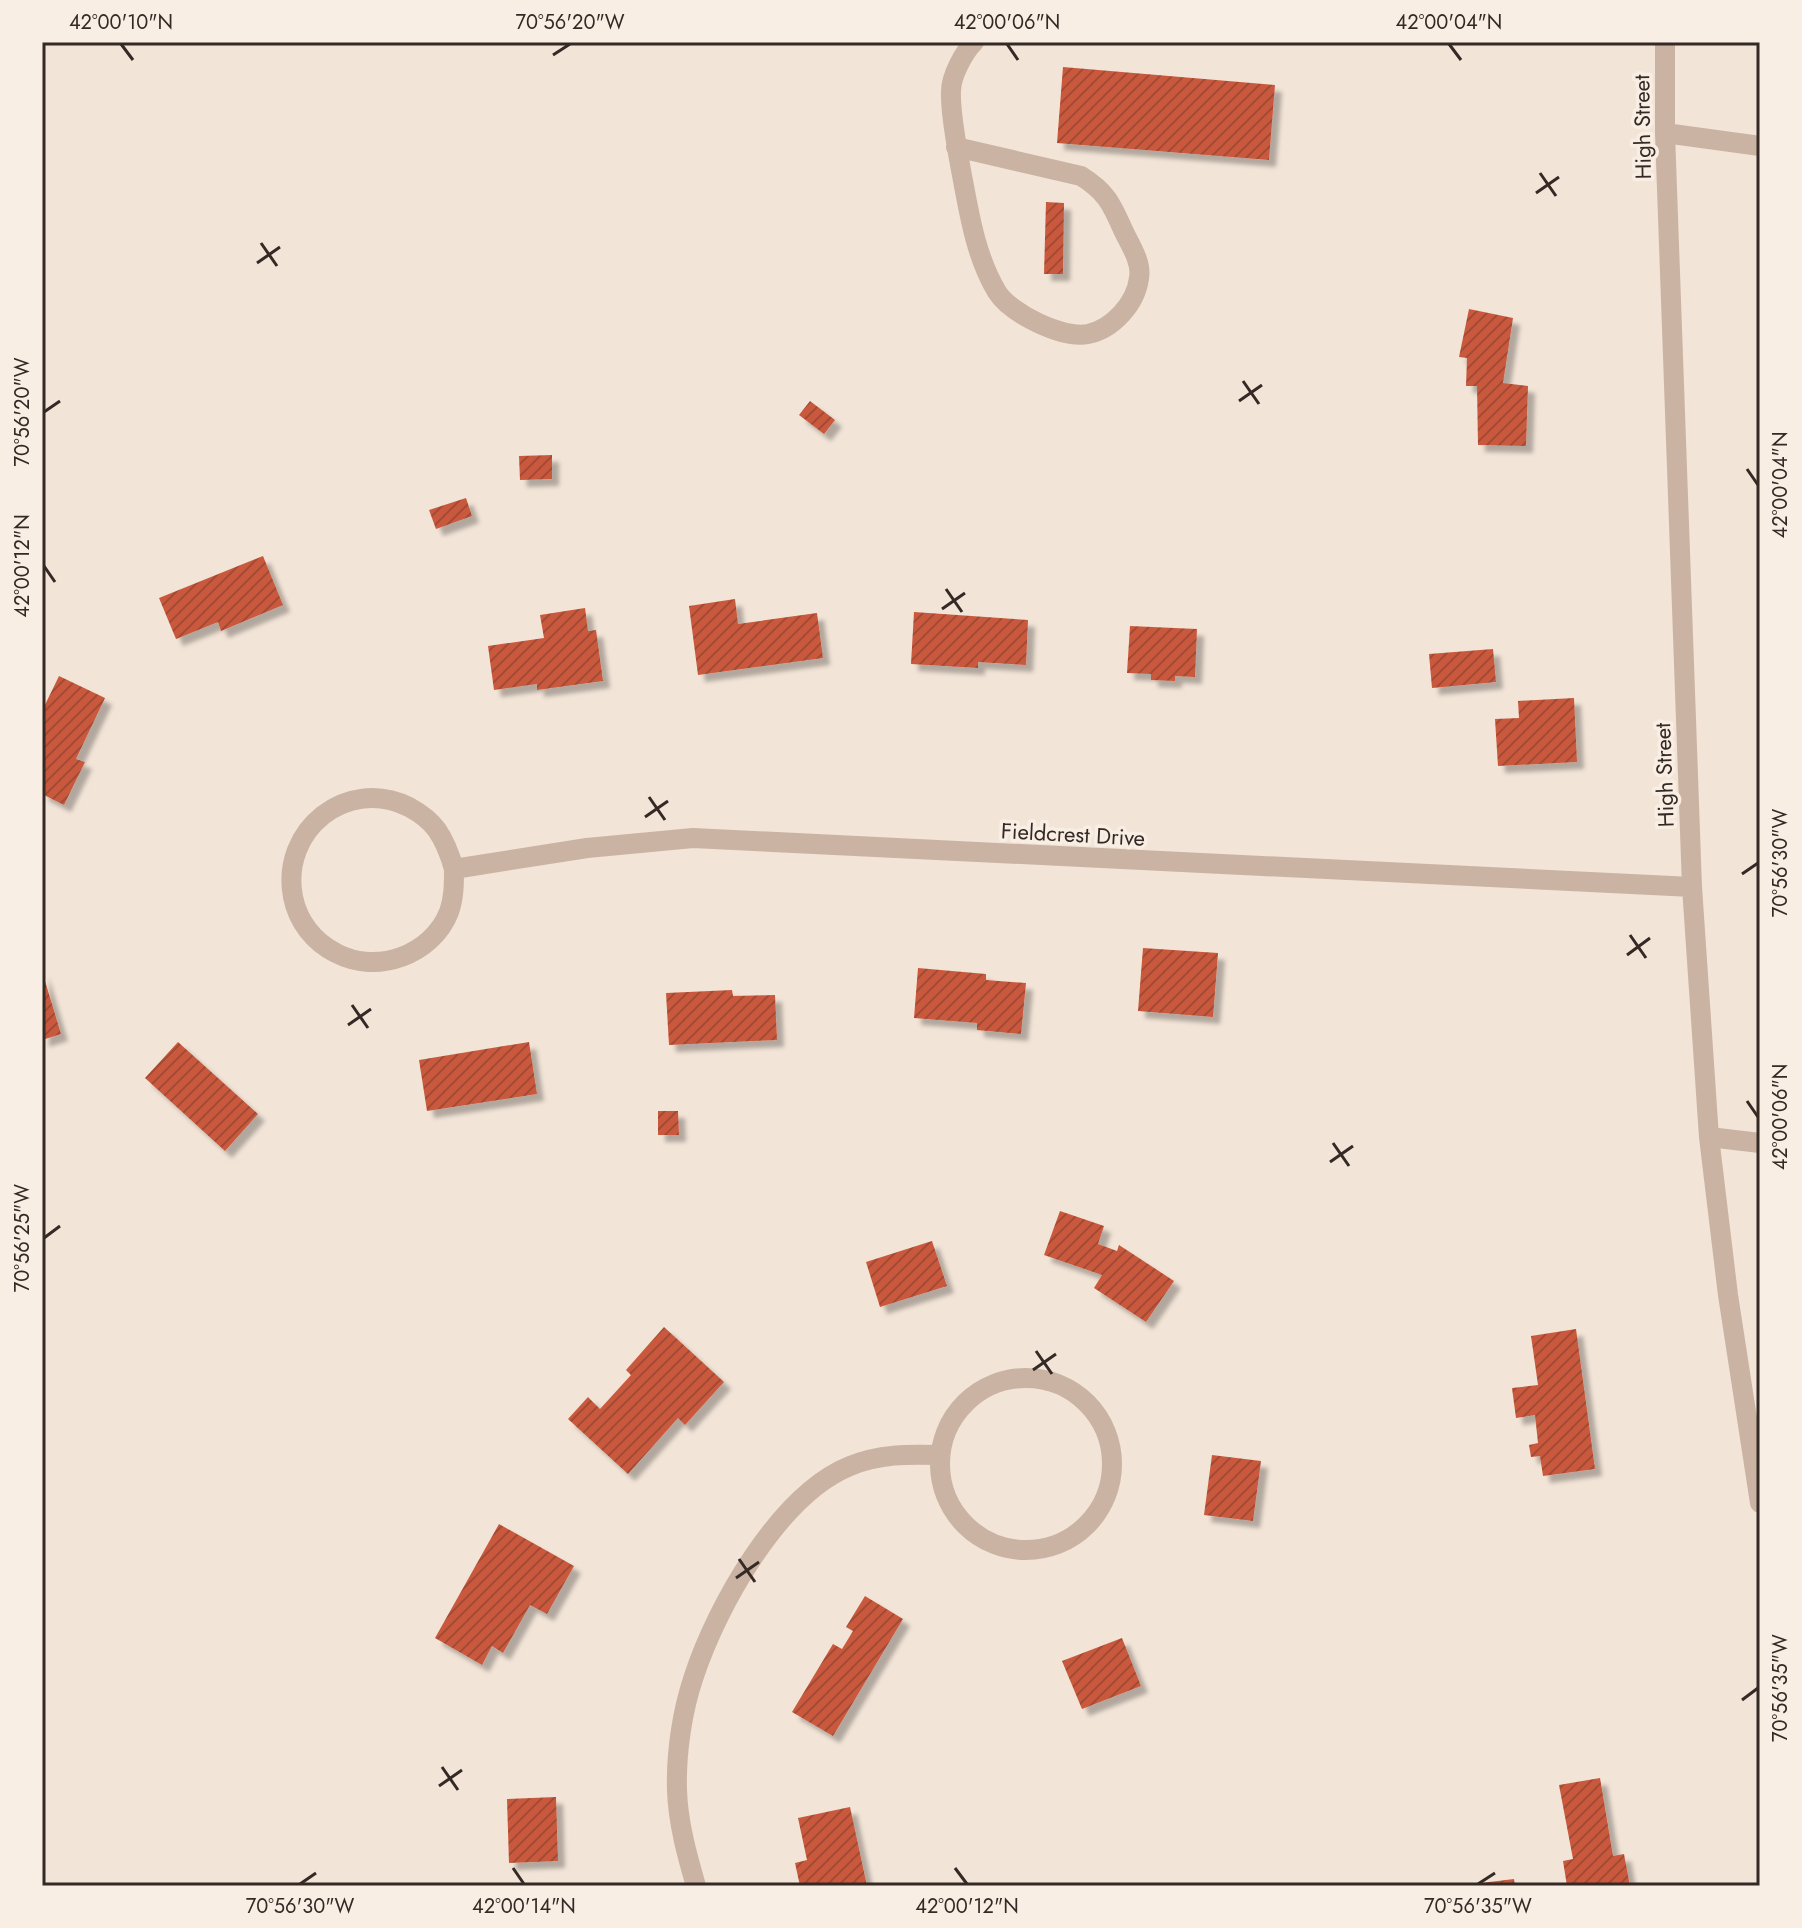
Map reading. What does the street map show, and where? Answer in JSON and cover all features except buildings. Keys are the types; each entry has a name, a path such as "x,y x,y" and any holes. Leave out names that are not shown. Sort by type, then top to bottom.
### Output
{"street":[{"path":"956,147 1081,176 1097,186 1109,200 1137,259 1140,277 1131,299 1116,320 1101,330 1085,335 1049,328 1026,317 999,296 986,272 972,231 956,147 950,88 965,52 974,42"},
{"name":"High Street","path":"1665,42 1665,133 1692,887 1709,1137 1728,1295 1760,1503"},
{"path":"1665,133 1760,146"},
{"path":"376,798 399,802 419,813 436,828 448,847 454,869 454,892 449,913 437,931 422,947 381,963 338,955 319,943 305,926 295,906 290,884 293,861 301,840 314,822 332,808 354,800 376,798"},
{"name":"Fieldcrest Drive","path":"454,869 587,848 693,838 1692,887"},
{"path":"1709,1137 1760,1143"},
{"path":"1024,1377 1045,1379 1064,1386 1082,1398 1096,1413 1112,1452 1112,1473 1100,1509 1088,1525 1055,1546 1017,1550 998,1546 965,1526 944,1494 939,1455 953,1416 967,1400 1003,1380 1024,1377"},
{"path":"696,1886 683,1838 677,1792 679,1754 693,1679 727,1601 784,1515 805,1493 825,1479 871,1458 939,1455"}]}
